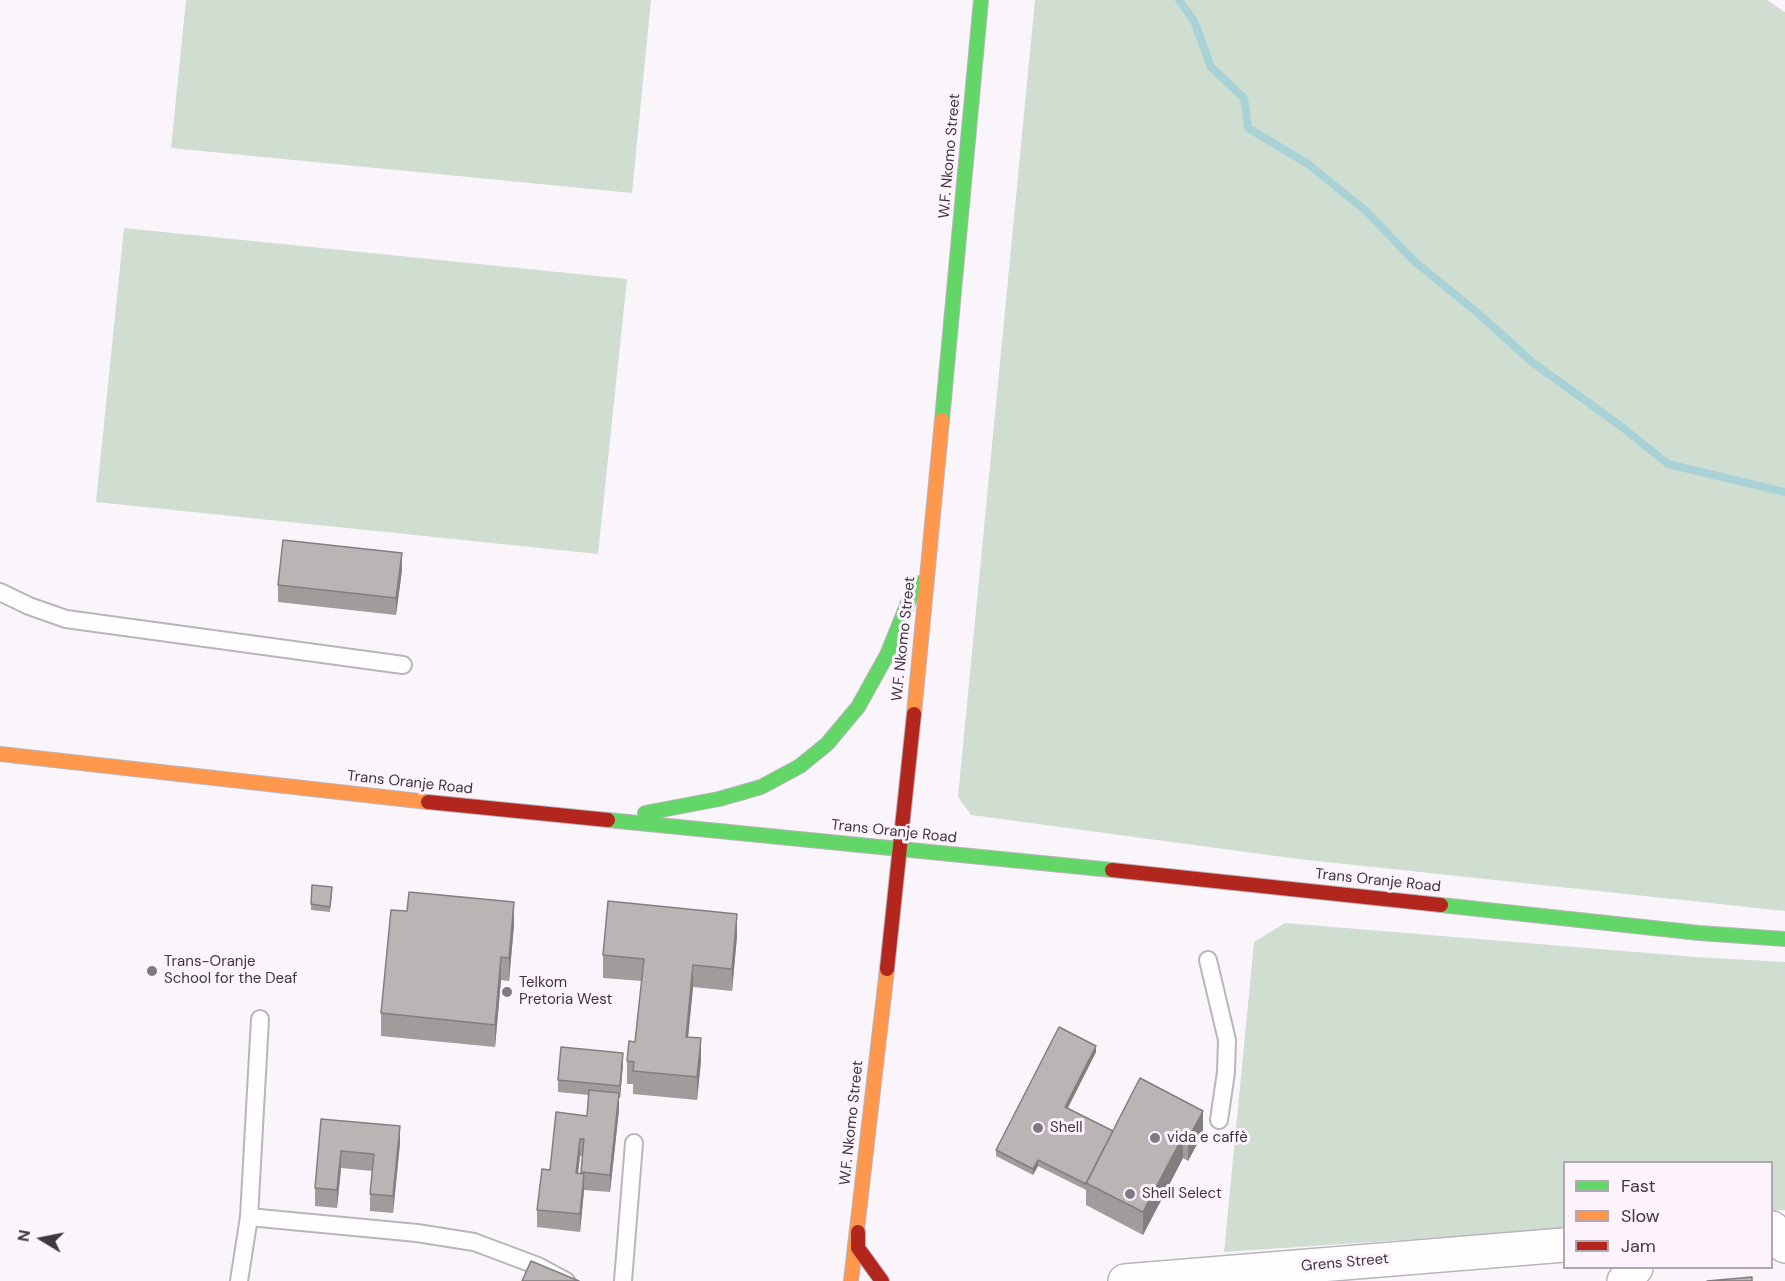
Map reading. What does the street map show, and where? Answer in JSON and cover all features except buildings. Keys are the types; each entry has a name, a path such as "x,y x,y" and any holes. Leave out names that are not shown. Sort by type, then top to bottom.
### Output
{"main road":[{"name":"W.F. Nkomo Street","path":"850,1281 900,850 981,0"},
{"path":"608,820 719,799 761,787 800,766 827,744 858,707 881,665 930,550"},
{"name":"Trans Oranje Road","path":"0,754 344,793 1276,886 1699,933 1785,939"},
{"path":"858,1224 858,1248 882,1281"}],"street":[{"path":"1773,1228 1785,1246"},
{"name":"Grens Street","path":"1125,1281 1563,1245"},
{"path":"1624,1281 1635,1269"}],"lane":[{"path":"0,592 29,606 66,619 403,665"},
{"path":"1208,960 1227,1040 1226,1072 1219,1120"},
{"path":"239,1281 249,1216 260,1020"},
{"path":"623,1281 634,1143"},
{"path":"249,1216 417,1233 474,1242 538,1266 566,1281"}],"green space":[{"path":"186,0 651,0 632,193 171,148"},
{"path":"1035,0 1767,0 1785,12 1785,911 1298,859 971,815 958,797"},
{"path":"124,228 627,279 598,554 96,502"},
{"path":"1285,923 1696,957 1785,962 1785,1210 1773,1211 1773,1161 1563,1161 1563,1229 1224,1252 1254,942"}],"waterway":[{"path":"1179,0 1194,21 1211,67 1244,98 1248,128 1308,164 1366,211 1414,261 1479,314 1532,362 1622,427 1668,464 1785,492"}],"traffic: fast":[{"path":"942,420 981,0"},
{"path":"645,813 719,799 761,787 800,766 827,744 858,707 887,655 916,583"},
{"path":"608,820 1112,870"},
{"path":"1441,905 1699,933 1785,939"}],"traffic: slow":[{"path":"914,714 942,420"},
{"path":"0,754 428,802"},
{"path":"851,1281 887,969"}],"traffic: jam":[{"path":"887,969 914,714"},
{"path":"428,802 608,820"},
{"path":"1112,870 1441,905"},
{"path":"858,1232 858,1248 882,1281"}],"place":[{"name":"Trans-Oranje School for the Deaf","path":"152,971"},
{"name":"Telkom Pretoria West","path":"507,992"},
{"name":"Shell","path":"1038,1128"},
{"name":"vida e caffè","path":"1155,1138"},
{"name":"Shell Select","path":"1130,1194"}]}
